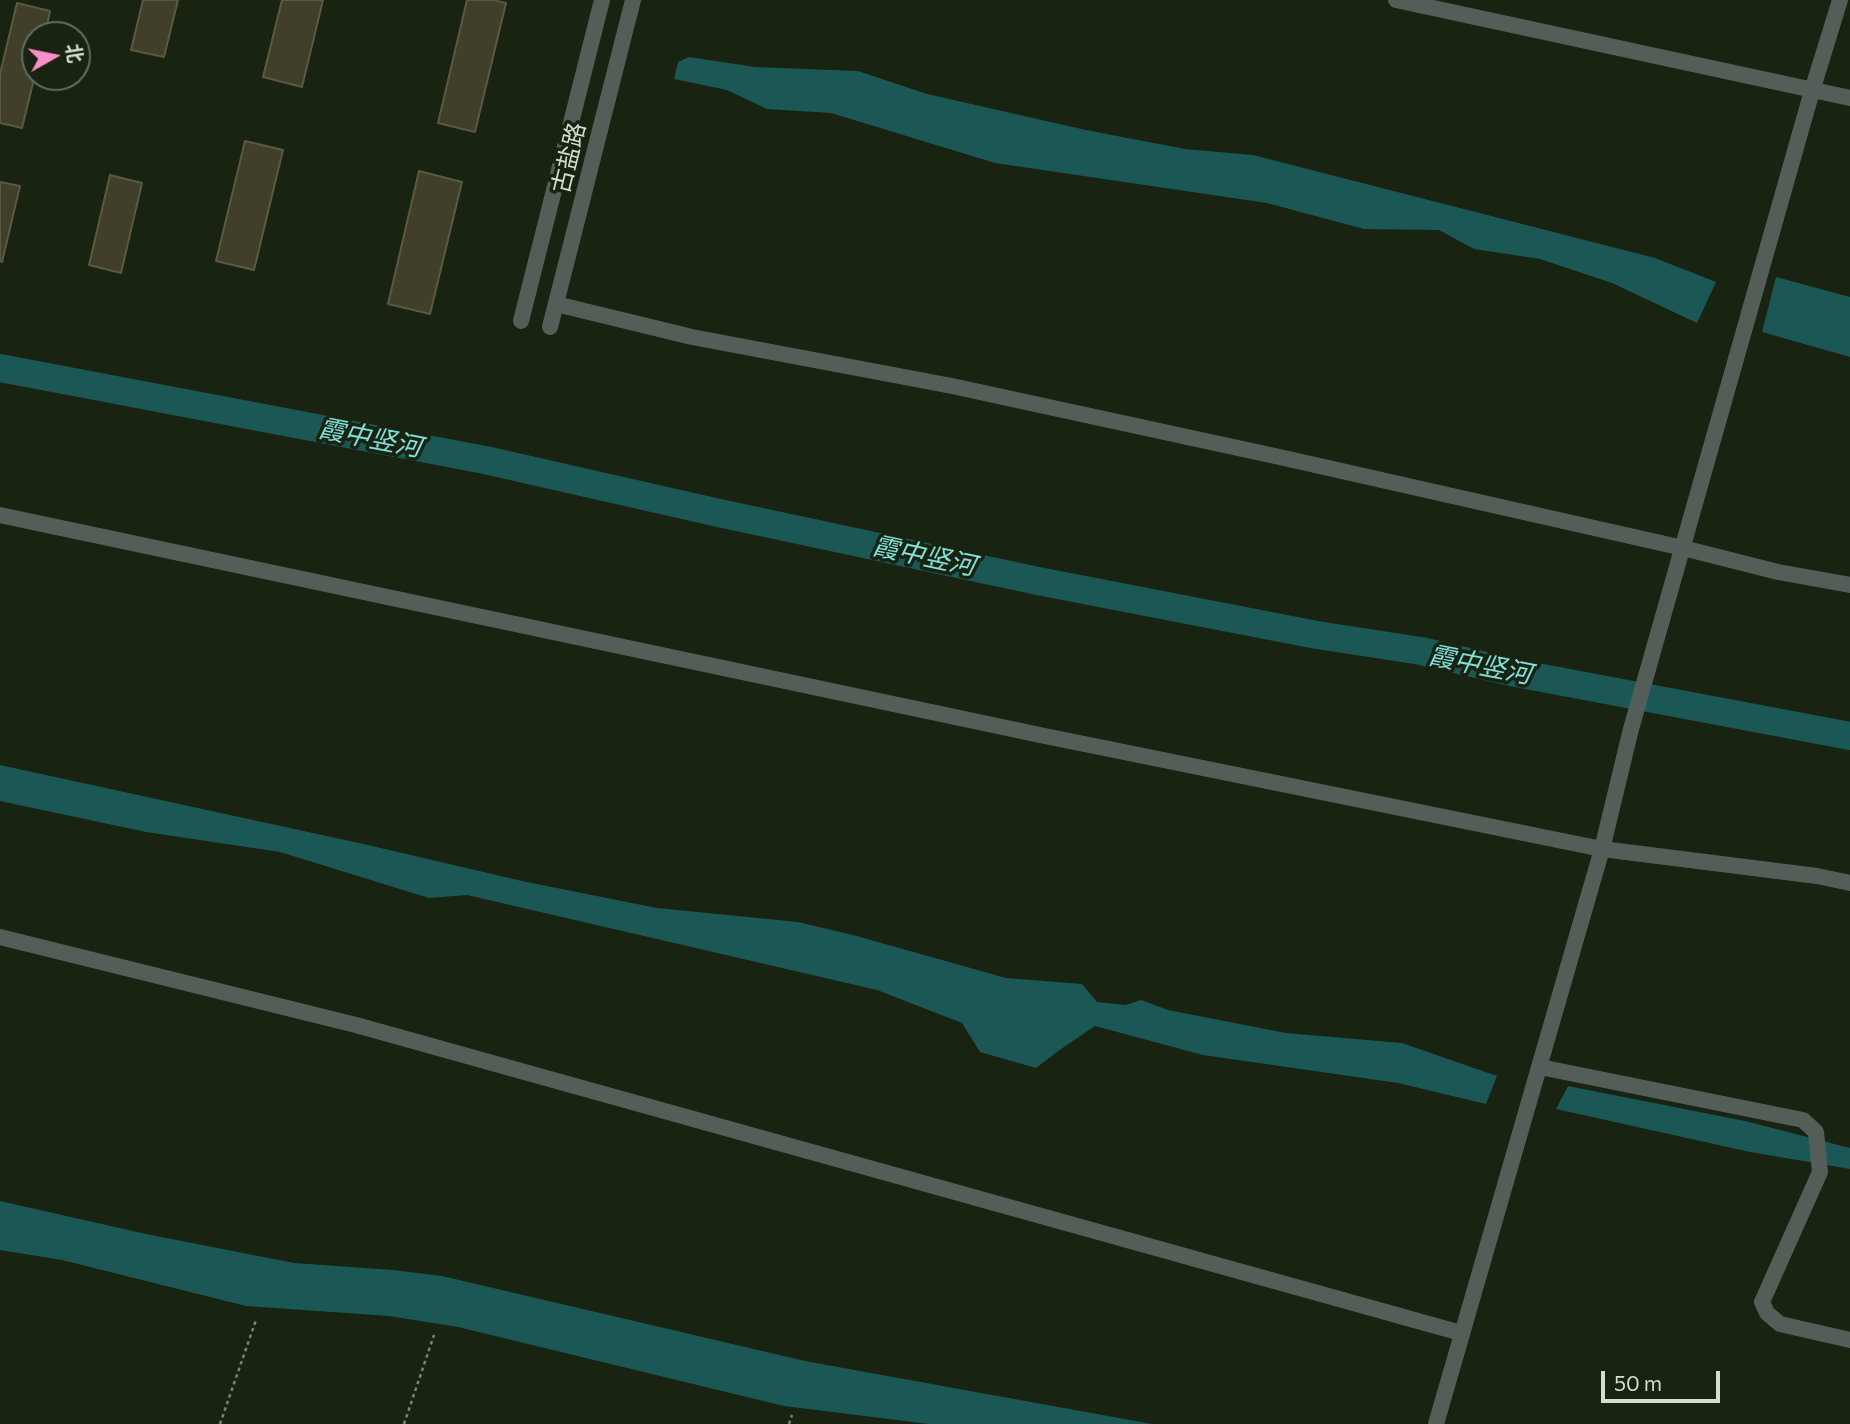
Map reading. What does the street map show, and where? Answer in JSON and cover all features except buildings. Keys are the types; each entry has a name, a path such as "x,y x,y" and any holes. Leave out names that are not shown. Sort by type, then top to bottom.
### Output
{"street":[{"name":"古盐路","path":"521,321 603,0"},
{"name":"古盐路","path":"550,327 633,0"},
{"path":"1396,0 1850,98"},
{"path":"1436,1424 1602,849 1631,729 1840,0"},
{"path":"556,304 692,337 952,386 1058,409 1682,548 1778,572 1850,585"},
{"path":"0,515 1040,735 1602,849 1817,876 1850,883"},
{"path":"0,937 356,1025 1461,1333"},
{"path":"1540,1067 1803,1120 1816,1132 1820,1172 1762,1302 1767,1313 1780,1324 1850,1340"}],"path":[{"path":"220,1424 256,1320"},
{"path":"404,1424 434,1335"},
{"path":"789,1424 792,1415"}],"water":[{"path":"689,57 755,67 858,71 927,94 1086,130 1185,149 1253,155 1655,258 1716,282 1697,323 1612,283 1540,259 1474,249 1439,230 1364,229 1267,203 995,163 831,113 767,109 727,90 674,79 678,62"},
{"path":"1776,277 1850,297 1850,357 1762,332"},
{"path":"0,765 522,881 657,908 798,922 1006,978 1082,984 1097,1002 1126,1005 1141,1000 1168,1010 1286,1033 1402,1043 1497,1076 1486,1104 1398,1083 1203,1055 1095,1026 1036,1068 980,1052 962,1023 877,990 467,895 429,898 280,852 146,832 0,801"},
{"path":"1568,1086 1745,1121 1850,1148 1850,1169 1750,1152 1556,1109"},
{"path":"0,1201 146,1234 294,1263 442,1276 805,1361 1152,1424 929,1424 784,1406 458,1327 389,1316 246,1306 62,1260 0,1250"}],"waterway":[{"name":"霞中竖河","path":"0,368 485,460 1038,581 1317,635 1421,651 1516,673 1850,736"}]}
